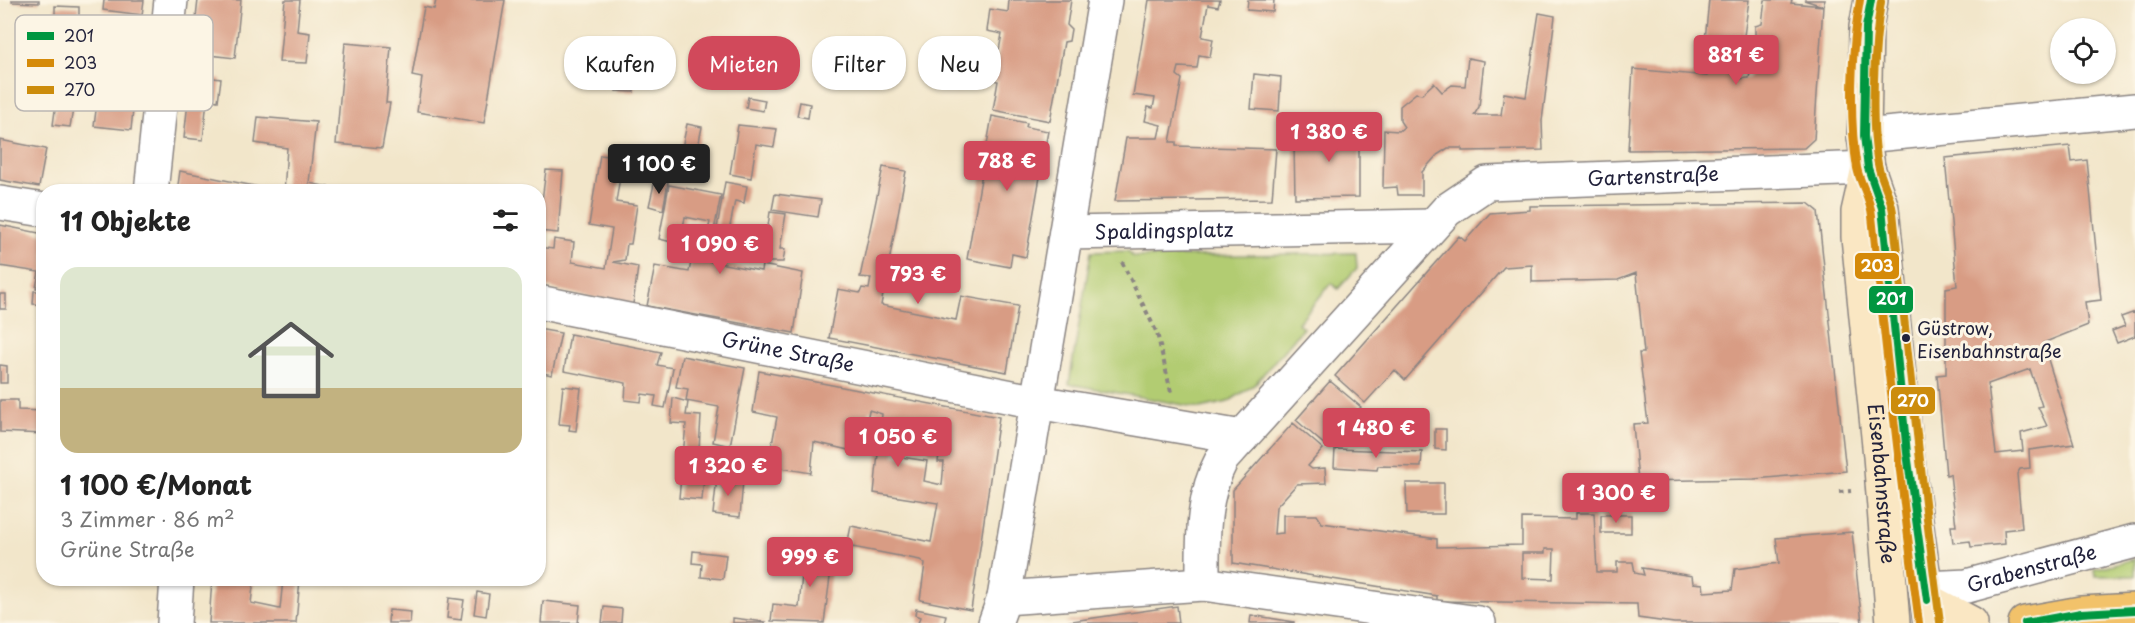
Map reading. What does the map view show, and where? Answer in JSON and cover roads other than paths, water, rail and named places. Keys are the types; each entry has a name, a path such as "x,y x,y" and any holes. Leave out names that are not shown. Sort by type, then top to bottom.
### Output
{"main road":[{"path":"2025,623 2081,613 2135,610"}],"street":[{"path":"169,15 171,0"},
{"path":"1066,233 1105,0"},
{"name":"Eisenbahnstraße","path":"1871,0 1866,27 1864,136 1868,168 1882,208 1908,453 1927,604"},
{"path":"1864,136 2135,110"},
{"path":"152,184 159,111"},
{"name":"Eisenbahnstraße","path":"1868,168 1857,212 1858,237 1880,456 1893,623"},
{"name":"Gartenstraße","path":"1439,218 1487,183 1868,168"},
{"path":"0,202 36,209"},
{"path":"1203,584 1203,522 1211,479 1222,459 1439,218"},
{"name":"Spaldingsplatz","path":"1439,218 1066,233 999,610 1203,584 1479,623"},
{"name":"Grüne Straße","path":"546,304 1037,402"},
{"path":"1037,402 1242,437"},
{"name":"Grabenstraße","path":"1927,604 1967,585 2135,541"},
{"path":"174,623 177,586"},
{"path":"1927,604 1971,623"}],"place":[{"name":"Güstrow, Eisenbahnstraße","path":"1906,338"}]}
